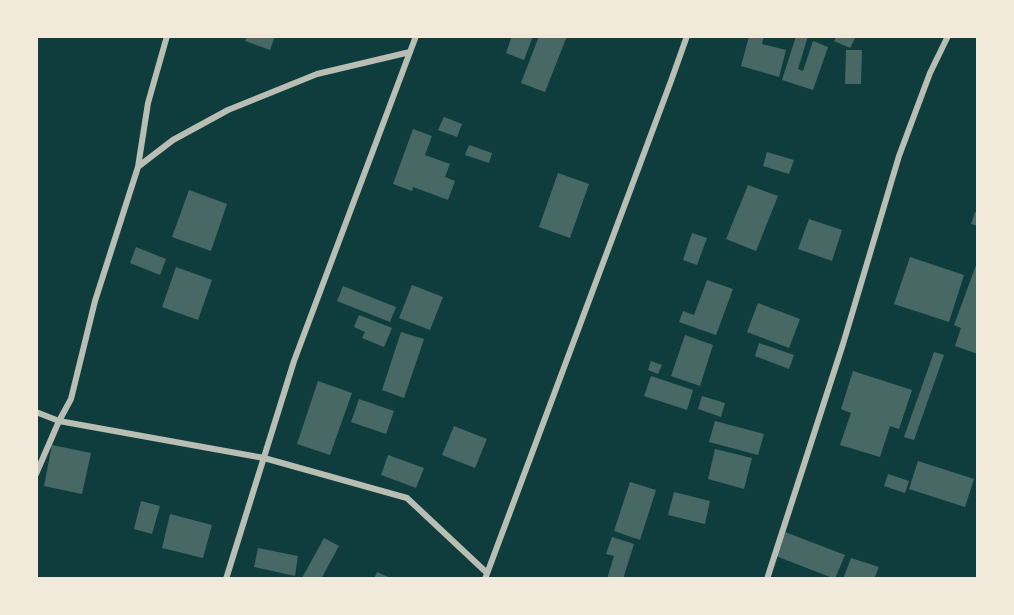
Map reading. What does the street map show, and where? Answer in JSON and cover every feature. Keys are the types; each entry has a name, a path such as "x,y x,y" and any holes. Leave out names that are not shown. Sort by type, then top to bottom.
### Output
{"street":[{"path":"36,474 71,399 95,301 138,167 148,103 167,36"},
{"path":"226,579 294,361 416,36"},
{"path":"36,412 59,421 264,458 407,498 486,576 687,36"},
{"path":"767,579 843,344 899,156 930,73 948,36"},
{"path":"138,167 173,140 228,110 317,74 410,52"}],"building":[{"path":"247,36 275,36 270,50 245,41"},
{"path":"512,36 533,36 524,60 506,53"},
{"path":"539,36 567,36 545,92 521,83"},
{"path":"749,36 764,36 762,44 786,50 779,77 741,66"},
{"path":"796,36 808,36 798,69 803,71 813,41 828,47 813,90 782,80"},
{"path":"837,36 856,36 850,48 834,41"},
{"path":"846,50 862,50 861,84 845,84"},
{"path":"444,117 462,124 457,137 438,130"},
{"path":"413,129 432,136 425,155 450,164 445,177 455,181 448,200 413,187 412,191 393,184"},
{"path":"469,145 492,153 489,163 465,155"},
{"path":"767,152 794,160 789,174 763,166"},
{"path":"558,173 589,184 570,238 539,227"},
{"path":"748,185 778,196 756,251 726,239"},
{"path":"189,190 227,204 211,251 172,237"},
{"path":"975,212 978,213 978,226 971,224"},
{"path":"809,219 842,230 832,261 798,249"},
{"path":"692,233 707,238 697,265 683,260"},
{"path":"136,247 166,259 160,275 130,263"},
{"path":"910,257 964,275 949,322 894,304"},
{"path":"978,260 978,354 955,346 961,328 954,325"},
{"path":"176,267 212,280 198,320 162,307"},
{"path":"707,280 733,289 716,335 679,322 683,311 694,315"},
{"path":"412,285 443,297 430,330 399,318"},
{"path":"343,286 396,307 390,322 337,301"},
{"path":"758,303 800,319 789,348 747,332"},
{"path":"359,315 392,328 384,347 362,338 365,332 354,327"},
{"path":"401,332 424,339 404,398 382,390"},
{"path":"685,335 713,345 700,386 671,376"},
{"path":"759,343 794,355 789,369 755,356"},
{"path":"934,352 944,355 914,440 904,437"},
{"path":"651,361 662,365 658,374 648,370"},
{"path":"853,371 912,390 899,429 890,426 880,457 840,445 851,413 841,409"},
{"path":"651,376 693,390 687,410 644,396"},
{"path":"318,381 352,393 330,455 297,444"},
{"path":"702,396 725,403 721,417 698,409"},
{"path":"359,399 394,411 386,434 351,422"},
{"path":"715,421 764,434 758,455 709,442"},
{"path":"454,426 487,439 475,468 442,455"},
{"path":"52,445 91,453 82,494 44,486"},
{"path":"715,449 752,458 744,489 708,479"},
{"path":"388,455 424,468 416,488 381,475"},
{"path":"918,461 974,479 965,507 909,489"},
{"path":"888,474 909,481 905,493 884,486"},
{"path":"630,482 656,490 640,540 614,531"},
{"path":"674,492 710,501 705,524 668,515"},
{"path":"141,501 160,506 152,534 134,529"},
{"path":"170,514 212,525 203,558 162,548"},
{"path":"785,532 845,555 835,579 776,556"},
{"path":"612,537 634,544 623,579 607,579 614,556 606,554"},
{"path":"324,538 339,546 321,579 302,578"},
{"path":"258,548 298,556 295,576 254,567"},
{"path":"851,558 879,567 874,579 843,579"},
{"path":"377,572 393,579 374,579"}]}
